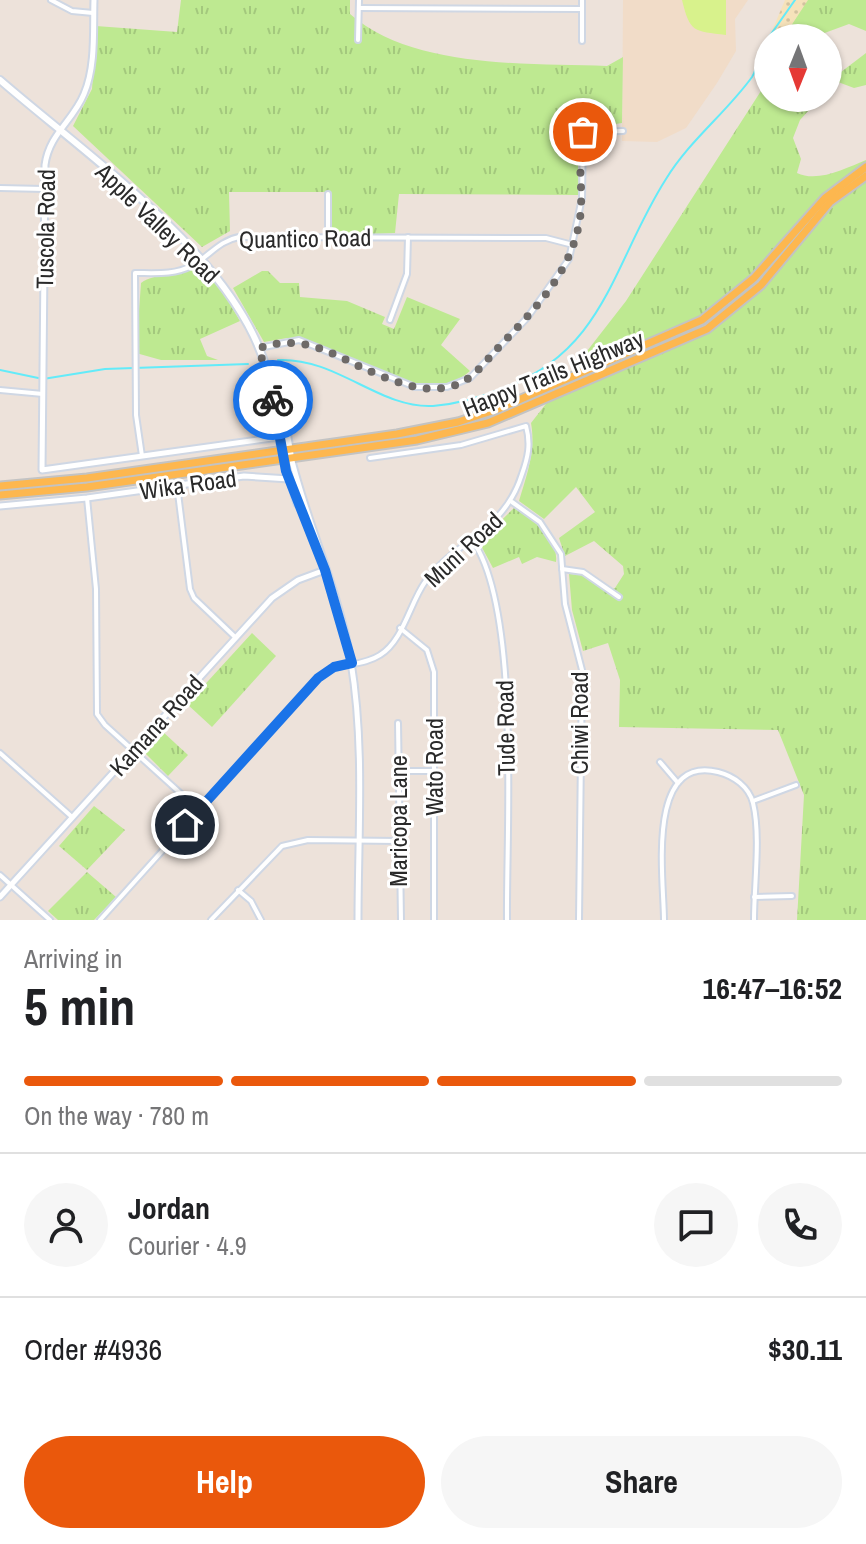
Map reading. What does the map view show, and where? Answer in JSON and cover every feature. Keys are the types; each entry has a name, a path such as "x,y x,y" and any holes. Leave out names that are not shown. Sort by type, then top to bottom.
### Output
{"main road":[{"name":"Apple Valley Road","path":"0,80 203,258 234,300 259,348 274,396 272,403 279,437 286,448"},
{"name":"Happy Trails Highway","path":"0,486 87,478 458,422 511,404 686,329 739,293 825,198 866,167"},
{"name":"Happy Trails Highway","path":"0,495 30,494 461,431 514,413 691,338 746,300 830,202 866,176"},
{"name":"Apple Valley Road","path":"274,396 281,401 287,457"}],"street":[{"path":"51,0 65,9 93,13"},
{"name":"Tuscola Road","path":"94,0 89,80 80,103 46,151 42,470 142,458"},
{"path":"358,40 359,0"},
{"path":"582,0 582,41"},
{"path":"359,8 582,9"},
{"path":"259,348 299,340 401,384 430,388 458,385 470,378 539,304 561,273 573,245 582,198 582,135 585,131 623,131"},
{"path":"0,188 44,189"},
{"path":"328,194 328,236"},
{"name":"Quantico Road","path":"142,458 136,416 135,273 179,271 203,258 225,240 239,237 546,238 573,245"},
{"path":"390,320 407,274 408,237"},
{"path":"0,390 43,394"},
{"name":"Muni Road","path":"100,920 318,678 334,667 379,656 400,628 428,578 490,527 512,502 528,455 526,426 461,445 370,458"},
{"path":"142,458 279,437"},
{"name":"Apple Valley Road","path":"287,457 289,479 297,504 303,507"},
{"name":"Apple Valley Road","path":"287,457 352,663 356,721 358,920"},
{"name":"Wika Road","path":"0,506 87,498 244,476 289,479"},
{"path":"177,485 190,589 194,598 235,637"},
{"path":"87,498 96,589 97,714 199,810"},
{"name":"Chiwi Road","path":"512,502 549,531 561,554 565,604 584,692 579,762 579,920"},
{"name":"Tude Road","path":"473,541 488,566 502,636 507,920"},
{"path":"562,569 583,572 619,597"},
{"name":"Kamana Road","path":"0,897 235,637 283,589 325,570"},
{"name":"Wato Road","path":"400,628 422,644 432,662 434,920"},
{"name":"Maricopa Lane","path":"398,723 401,920"},
{"path":"0,753 72,817"},
{"path":"660,762 678,783"},
{"path":"398,771 434,771"},
{"path":"664,920 666,801 678,783 704,771 729,776 745,788 753,801 754,920"},
{"path":"753,801 796,785"},
{"path":"211,920 282,846 308,840 399,841"},
{"path":"0,875 50,920"},
{"path":"238,890 251,901 261,920"},
{"path":"754,897 792,896"}],"shaded area":[{"path":"623,0 748,0 735,19 736,51 717,83 686,128 657,142 622,141"}],"green space":[{"path":"181,0 350,0 350,14 376,32 405,45 472,60 607,66 623,57 622,123 577,130 579,195 399,194 395,233 328,236 327,192 229,192 230,231 202,247 73,126 92,89 96,26 177,32"},
{"path":"682,0 726,0 726,35 700,31 691,25"},
{"path":"807,0 866,0 866,31 849,24 842,27 842,24 792,24"},
{"path":"866,53 866,85 854,88 842,84 842,71"},
{"path":"754,102 754,112 807,112 800,120 793,138 801,159 797,173 823,175 866,160 866,920 797,920 804,795 778,730 619,727 620,680 608,643 583,651 572,610 569,574 582,575 605,591 615,588 624,574 623,566 594,541 565,556 559,538 595,512 576,487 544,519 519,501 532,453 531,423 626,301"},
{"path":"199,267 217,282 240,321 200,339 207,356 218,360 161,360 136,353 141,283"},
{"path":"262,271 268,271 280,283 299,283 300,297 347,301 385,317 382,324 394,329 407,297 460,319 441,345 470,371 448,383 406,383 311,341 287,338 264,342 233,288"},
{"path":"514,508 529,517 549,537 556,553 556,562 537,557 522,564 519,557 493,568 479,542"},
{"path":"252,633 276,656 212,727 187,704"},
{"path":"162,731 188,755 168,776 143,751"},
{"path":"94,806 125,830 87,870 59,846"},
{"path":"87,872 116,897 94,920 58,920 48,911"}],"sand":[{"path":"785,0 808,0 792,24 775,24"}],"waterway":[{"path":"778,24 795,0"},
{"path":"278,360 319,366 395,400 433,406 487,394 538,372 565,351 586,327 666,179 754,72"},
{"path":"0,370 43,379 105,369 248,364"}],"way so far":[{"path":"273,400 265,361 259,348 280,341 299,340 311,344 401,384 415,387 447,387 470,378 529,315 569,259 579,224 582,198 583,132"}],"route":[{"path":"185,825 325,671 352,663 325,570 303,507 297,504 286,471 273,400"}]}
